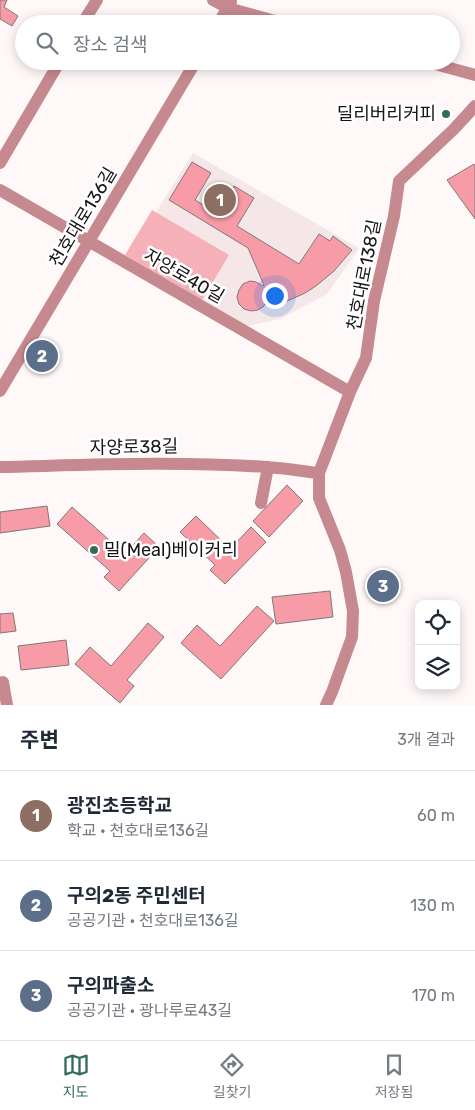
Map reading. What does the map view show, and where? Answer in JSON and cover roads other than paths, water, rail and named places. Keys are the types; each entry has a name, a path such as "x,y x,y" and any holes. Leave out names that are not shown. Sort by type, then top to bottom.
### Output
{"street":[{"path":"87,15 96,0"},
{"path":"213,0 261,15"},
{"path":"223,15 230,4"},
{"path":"0,163 55,70"},
{"name":"천호대로136길","path":"0,391 191,70"},
{"path":"457,70 475,75"},
{"name":"천호대로138길","path":"319,473 350,392 366,358 374,300 394,216 399,181 454,129 475,106"},
{"name":"자양로40길","path":"0,190 350,392"},
{"name":"자양로38길","path":"0,468 209,464 268,467 319,473"},
{"path":"261,503 268,467"},
{"path":"319,473 319,498 340,550 346,572 352,611 352,637 326,705"},
{"path":"2,682 7,705"}],"place":[{"name":"딜리버리커피","path":"446,114"},
{"name":"광진초등학교","path":"220,200"},
{"name":"구의2동 주민센터","path":"42,356"},
{"name":"밀(Meal)베이커리","path":"94,550"},
{"name":"구의파출소","path":"383,586"}]}
